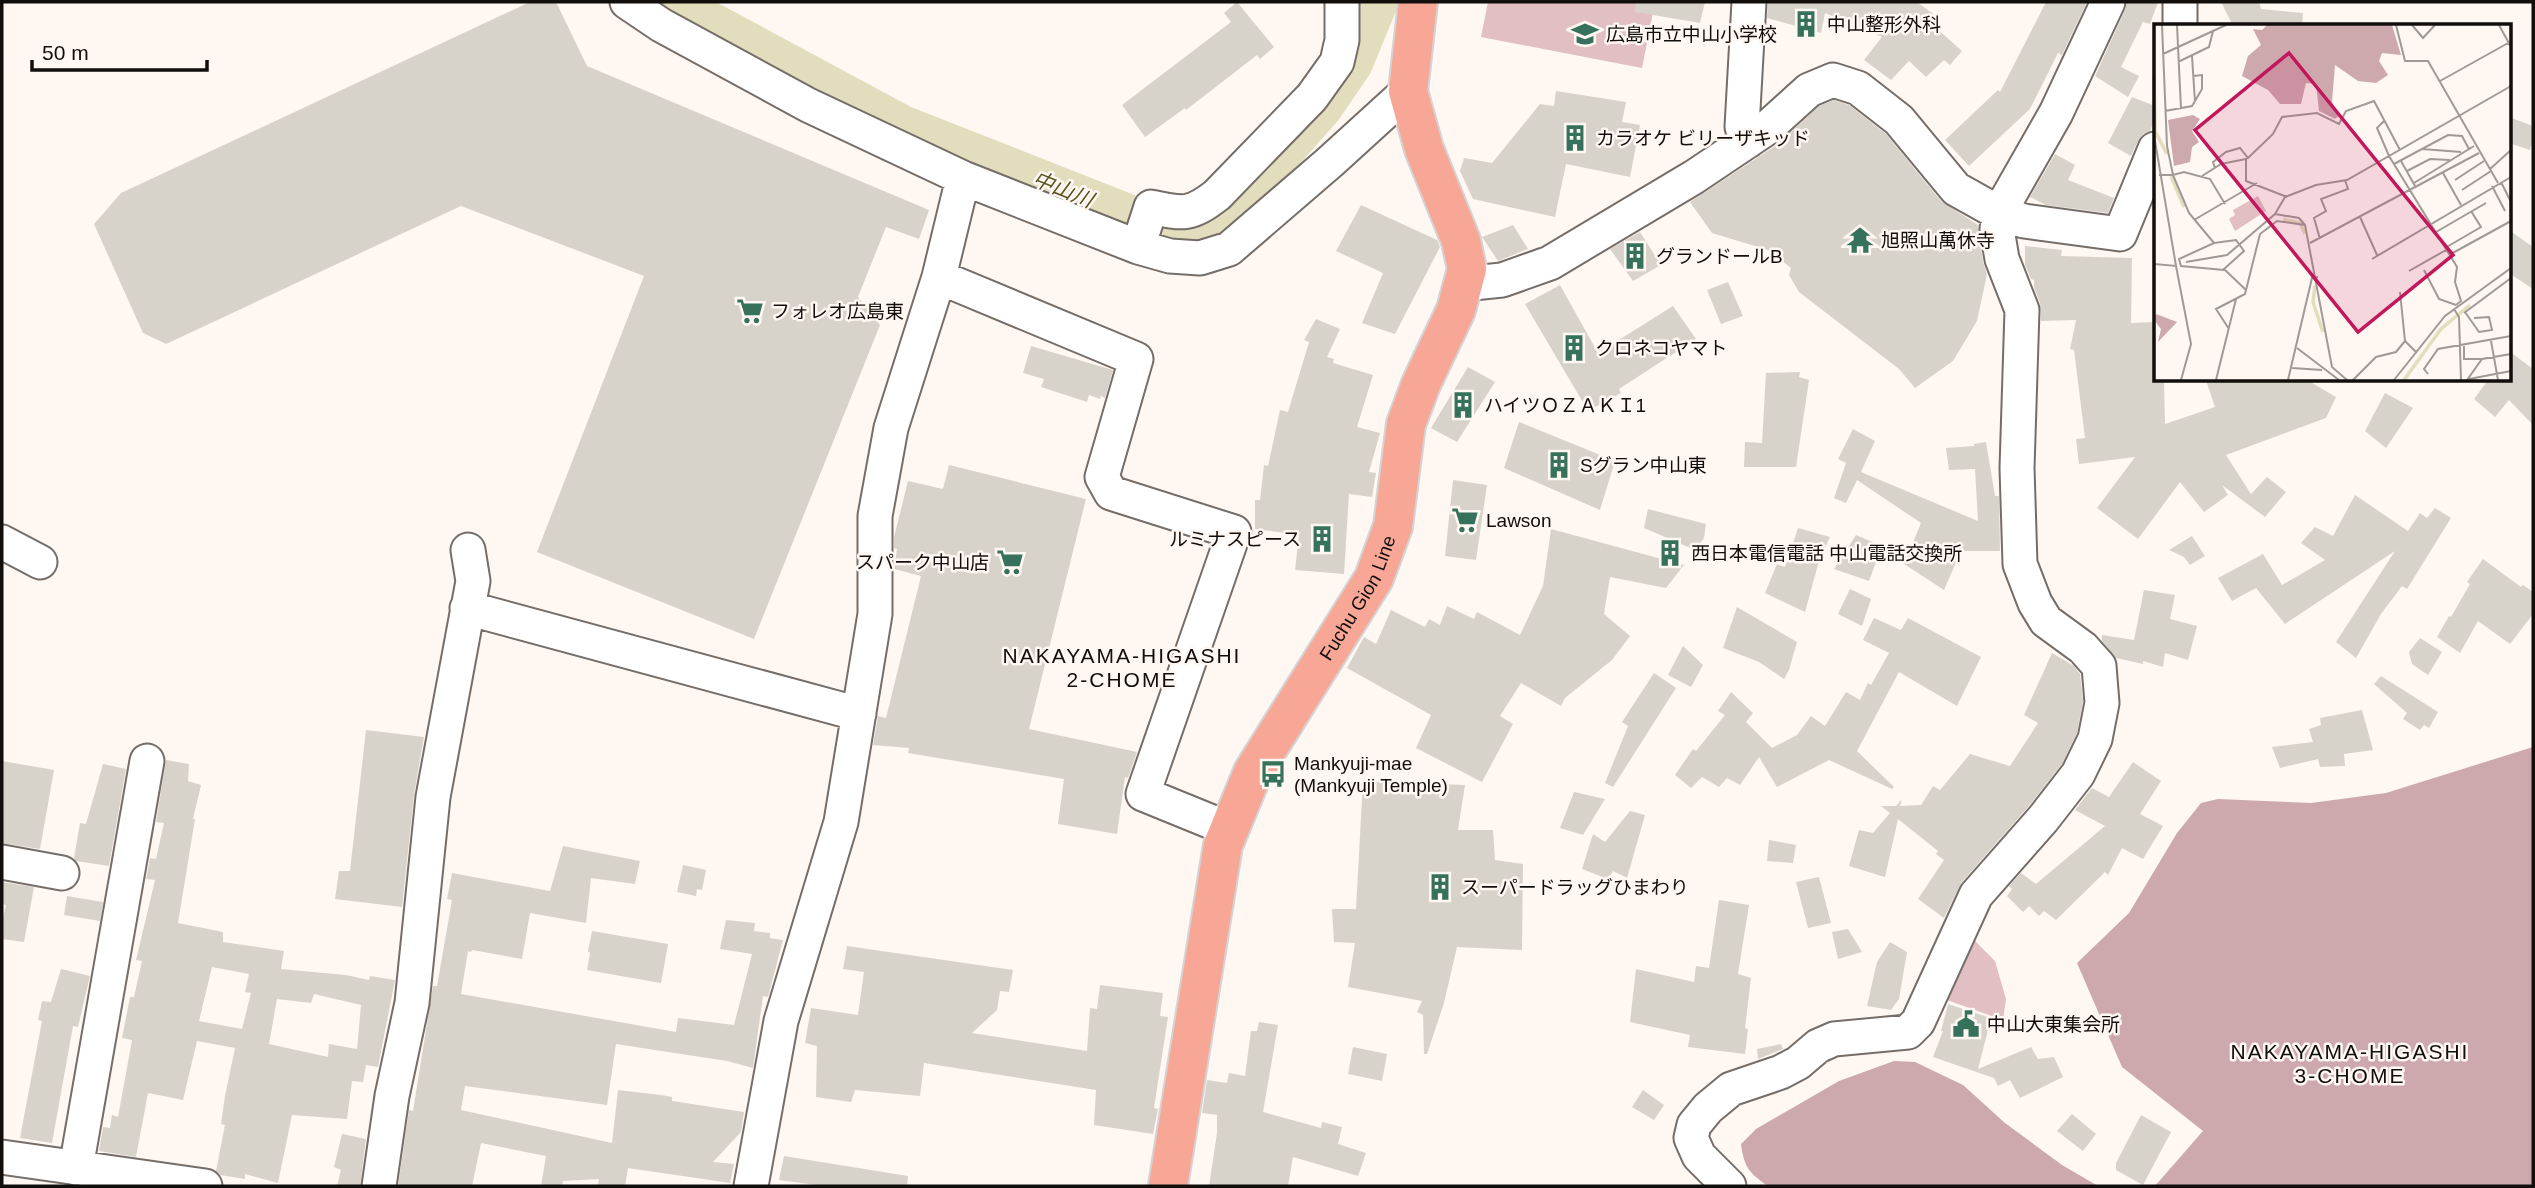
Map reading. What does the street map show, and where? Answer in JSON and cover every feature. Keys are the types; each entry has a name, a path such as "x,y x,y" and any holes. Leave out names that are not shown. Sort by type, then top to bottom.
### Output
{"main road":[{"name":"Fuchu Gion Line","path":"1168,1186 1223,845 1253,772 1374,578 1393,526 1406,424 1421,383 1457,310 1467,269 1461,241 1424,149 1408,91 1418,2"}],"street":[{"path":"627,2 667,13 808,105 963,178 1142,234 1170,256 1200,258 1229,249 1408,91"},
{"path":"1142,234 1151,206 1179,213 1199,209 1217,195 1312,97 1337,62 1342,40 1342,2"},
{"path":"1748,141 1742,127 1749,2"},
{"path":"1991,222 2056,113 2108,2"},
{"path":"2180,2 2180,24"},
{"path":"1463,284 1502,281 1550,263 1694,177 1767,128 1809,90 1833,80 1858,88 1899,120 1956,188 1991,222 2022,310 2018,468 2020,564 2035,603 2046,621 2083,648 2099,666 2102,704 2095,739 2078,774 2043,819 1976,895 1918,1022 1908,1032 1834,1040 1818,1046 1782,1072 1731,1089 1708,1108 1694,1125 1691,1138 1699,1156 1729,1186"},
{"path":"1991,222 2024,221 2120,234 2154,151"},
{"path":"751,1186 781,1021 841,822 875,614 875,516 891,428 939,276 963,178"},
{"path":"939,276 1136,359 1102,477 1111,493 1234,532 1143,794 1229,829"},
{"path":"2,542 40,562"},
{"path":"379,1186 392,1096 412,1003 433,797 473,581 468,550"},
{"path":"467,608 859,714"},
{"path":"96,1176 147,761"},
{"path":"2,862 62,873"},
{"path":"12,1168 205,1186"}],"shaded area":[{"path":"1488,2 1655,2 1642,68 1481,37"},
{"path":"2533,747 2533,1186 2155,1186 2203,1131 2122,1067 2077,963 2129,913 2177,833 2201,803 2218,799 2311,803 2386,793"},
{"path":"1975,941 1995,961 2006,999 2003,1020 1944,999 1967,944"},
{"path":"1894,1061 1915,1062 1963,1085 2005,1123 2062,1165 2098,1186 1768,1186 1748,1169 1741,1144 1756,1129 1839,1081"}],"building":[{"name":"フォレオ広島東","path":"530,2 556,2 587,66 929,210 919,239 886,227 858,297 880,325 754,639 537,552 644,276 461,206 166,344 143,333 94,224 121,193"},
{"path":"1237,2 1274,47 1260,59 1257,55 1186,110 1185,108 1145,137 1122,105 1231,22 1224,13"},
{"path":"1636,2 1705,2 1700,23 1635,12"},
{"path":"1768,2 1917,2 1940,19 1934,26 1962,51 1950,65 1944,60 1926,77 1909,61 1891,80 1864,60 1882,37 1825,13 1821,33 1767,18"},
{"path":"2046,2 2087,2 2062,55 2058,53 2030,109 1969,166 1945,140 1998,90 2000,92"},
{"path":"2127,2 2158,2 2150,24 2143,22 2121,67 2139,76 2128,97 2095,76"},
{"path":"2221,2 2259,2 2261,9 2303,13 2302,24 2232,24"},
{"path":"1556,91 1626,102 1622,122 1640,125 1630,177 1566,164 1555,217 1473,199 1460,171 1464,158 1492,163 1540,104 1554,106"},
{"path":"2132,97 2154,106 2154,121 2150,131 2143,134 2131,156 2108,143"},
{"name":"旭照山萬休寺","path":"1834,100 1849,105 1886,134 1941,201 1978,225 1987,274 1977,321 1953,361 1915,388 1899,369 1799,292 1789,275 1791,268 1768,250 1712,233 1690,202 1778,144 1819,106"},
{"path":"2510,117 2533,126 2530,150 2510,143"},
{"path":"2055,154 2075,165 2068,180 2114,198 2108,213 2046,205 2030,197"},
{"path":"1361,205 1437,240 1440,247 1395,334 1362,323 1383,273 1336,251"},
{"path":"1513,225 1528,249 1498,261 1482,237"},
{"path":"2510,231 2533,247 2533,289 2510,274"},
{"name":"グランドールB","path":"1640,232 1661,265 1633,281 1610,249"},
{"path":"2025,246 2062,250 2061,256 2132,258 2131,323 2154,322 2154,382 2164,382 2165,424 2215,407 2207,382 2310,382 2336,397 2326,418 2226,455 2251,494 2267,477 2286,492 2265,517 2222,485 2228,495 2204,512 2180,482 2138,539 2097,508 2135,457 2079,464 2076,439 2085,438 2074,350 2070,349 2076,320 2041,321 2034,280 2025,265"},
{"path":"1728,282 1743,316 1721,324 1707,290"},
{"path":"1560,285 1598,353 1673,306 1696,339 1619,389 1621,393 1588,411 1525,304"},
{"path":"1316,319 1340,329 1327,357 1334,359 1333,363 1373,375 1357,427 1380,433 1369,472 1376,473 1372,497 1349,494 1344,574 1295,570 1299,535 1255,529 1255,500 1260,500 1264,465 1268,466 1280,410 1288,412 1309,342 1304,340"},
{"path":"1031,346 1113,370 1105,398 1089,395 1087,402 1041,387 1044,379 1023,373"},
{"path":"2510,352 2533,369 2533,425 2509,400 2495,417 2474,399 2487,382 2510,382"},
{"name":"ハイツＯＺＡＫＩ1","path":"1468,367 1495,382 1457,442 1431,428"},
{"path":"1800,372 1799,377 1809,380 1796,467 1744,467 1745,442 1762,443 1766,373"},
{"path":"2385,393 2413,408 2386,448 2365,431"},
{"name":"Sグラン中山東","path":"1519,422 1615,461 1600,510 1504,468"},
{"path":"1853,429 1875,441 1861,472 1978,521 1975,469 1949,470 1946,448 1974,446 1986,442 1995,496 1999,496 2000,551 1961,551 1944,590 1904,564 1921,523 1857,480 1846,503 1834,498 1846,463 1838,459"},
{"path":"949,465 1086,499 1029,729 1137,752 1128,778 1125,777 1117,834 1058,824 1064,779 908,753 909,748 873,745 878,716 886,718 921,576 894,569 897,549 894,548 894,537 908,481 943,489"},
{"name":"Lawson","path":"1453,480 1487,485 1476,560 1445,556"},
{"path":"2355,495 2408,531 2420,513 2427,518 2435,508 2451,518 2407,589 2402,586 2381,614 2356,658 2336,642 2395,551 2285,624 2256,588 2232,601 2218,578 2263,554 2282,585 2325,560 2301,543 2315,527 2333,536"},
{"path":"1648,509 1706,524 1704,538 1695,550 1644,528"},
{"path":"1798,528 1830,537 1819,561 1805,612 1765,593 1777,564 1785,567"},
{"path":"1551,529 1684,565 1666,588 1610,577 1604,614 1630,636 1612,660 1565,698 1561,706 1521,683 1500,716 1513,724 1482,782 1416,748 1431,715 1347,668 1364,637 1376,644 1391,610 1425,627 1429,619 1440,625 1447,606 1474,619 1477,612 1520,635 1543,586"},
{"path":"1856,535 1882,546 1869,581 1834,569"},
{"path":"2192,536 2205,556 2190,565 2184,557 2169,550"},
{"path":"2483,559 2521,587 2523,585 2533,592 2533,614 2510,644 2478,621 2460,653 2437,637"},
{"path":"1850,589 1871,599 1862,626 1838,614"},
{"path":"2144,590 2175,595 2170,619 2197,626 2188,660 2165,653 2163,667 2143,661 2143,664 2116,658 2102,641 2102,635 2134,640"},
{"path":"1737,607 1797,642 1784,679 1759,662 1723,648"},
{"path":"1874,618 1901,630 1908,618 1981,657 1957,706 1899,672 1857,751 1894,787 1892,789 1829,760 1777,787 1759,757 1740,785 1727,778 1719,787 1702,777 1691,788 1675,775 1693,749 1696,751 1725,715 1718,711 1731,692 1753,713 1746,722 1772,748 1797,735 1811,716 1825,726 1846,692 1860,700 1868,683 1871,685 1889,653 1863,640"},
{"path":"2420,638 2442,652 2428,675 2412,664 2409,652"},
{"path":"1683,646 1703,665 1691,687 1668,675"},
{"path":"2052,653 2074,666 2080,674 2083,702 2077,733 2062,764 1961,883 1944,918 1918,899 1944,860 1936,854 1938,851 1898,819 1885,877 1849,866 1859,830 1873,833 1890,813 1881,806 1896,806 1902,799 1900,806 1921,805 1933,786 1940,790 1970,754 2010,766 2038,723 2024,715"},
{"path":"1654,673 1676,688 1613,787 1605,783 1628,726 1622,722"},
{"path":"2381,676 2438,712 2429,728 2424,725 2420,730 2403,719 2407,713 2374,684"},
{"path":"2362,710 2373,750 2344,754 2345,766 2320,767 2318,759 2280,768 2272,747 2313,742 2309,729 2321,725 2320,718"},
{"path":"366,730 424,737 414,795 402,907 335,899 339,871 350,871"},
{"path":"166,760 189,764 188,781 201,785 193,819 178,923 223,932 223,942 284,951 281,969 346,975 369,980 370,976 395,980 378,1067 366,1065 363,1082 352,1081 347,1119 292,1115 278,1183 245,1174 245,1179 220,1175 216,1171 225,1125 221,1124 225,1096 235,1048 197,1041 183,1100 148,1093 136,1157 99,1151 103,1127 110,1128 112,1115 118,1117 132,1040 122,1038 130,997 134,997 142,961 136,960 155,880 146,879 150,858 156,859 164,823 156,822","holes":["212,967 249,974 245,992 251,993 242,1029 199,1021","314,994 361,1005 357,1049 329,1044 328,1057 269,1044 277,999 311,1003"]},
{"path":"2,761 54,770 40,849 2,843"},
{"path":"2133,762 2161,781 2140,814 2163,826 2143,859 2122,848 2108,875 2105,872 2056,920 2044,911 2039,916 2029,906 2023,912 2007,896 2012,889 2009,886 2021,873 2036,884 2105,826 2075,810 2092,788 2109,797"},
{"path":"103,764 126,769 109,866 76,861 74,858 80,823 86,824"},
{"name":"スーパードラッグひまわり","path":"1363,781 1465,785 1458,830 1493,830 1495,860 1523,864 1522,950 1457,947 1444,1003 1427,1054 1424,1054 1423,1015 1417,1012 1422,1001 1348,987 1355,943 1334,942 1332,909 1356,909"},
{"path":"1574,792 1605,799 1583,835 1560,828"},
{"path":"1630,811 1645,815 1627,878 1613,871 1608,879 1582,869 1593,834 1605,842"},
{"path":"1769,840 1796,845 1793,863 1767,861"},
{"path":"563,846 640,861 635,884 591,878 586,923 530,913 522,959 468,951 461,994 676,1032 678,1018 734,1025 752,954 720,949 726,920 755,923 754,931 770,933 770,938 783,940 768,997 763,996 753,1068 727,1061 616,1044 607,1105 465,1086 461,1110 612,1143 618,1090 661,1095 672,1097 672,1101 744,1112 741,1132 713,1162 734,1164 730,1183 628,1168 625,1186 598,1185 599,1179 563,1181 562,1186 541,1186 546,1156 481,1143 472,1186 398,1186 409,1110 413,1111 433,986 437,986 452,900 447,899 452,873 550,891"},
{"path":"683,865 706,870 702,890 697,889 696,896 677,892"},
{"path":"1819,877 1831,923 1808,928 1796,882"},
{"path":"2,882 34,887 24,942 2,939 6,905 2,904"},
{"path":"67,896 103,902 100,921 64,915"},
{"path":"1719,900 1749,905 1738,974 1751,978 1745,1054 1688,1047 1690,1035 1630,1022 1636,969 1694,982 1696,966 1709,968"},
{"path":"1848,929 1862,952 1838,959 1832,932"},
{"path":"592,931 668,944 661,983 587,970"},
{"path":"1890,942 1907,952 1899,999 1891,1010 1867,1006 1877,962"},
{"path":"847,946 1013,970 1009,992 1000,991 997,1010 972,1033 1087,1051 1090,1008 1097,1009 1100,985 1163,993 1160,1016 1168,1017 1154,1108 1158,1109 1153,1134 1094,1125 1096,1090 924,1063 920,1096 855,1090 851,1102 816,1097 817,1046 805,1043 811,1008 858,1015 864,972 843,969"},
{"path":"61,969 90,976 78,1027 73,1026 52,1143 20,1138 42,1021 38,1020 42,1001 51,1002"},
{"path":"1948,1004 1991,1018 1978,1069 2031,1047 2038,1059 2054,1057 2063,1077 2020,1098 2010,1080 1998,1086 1994,1078 1933,1057 1943,1031"},
{"path":"1259,1022 1278,1025 1263,1112 1321,1128 1322,1122 1342,1127 1338,1144 1366,1153 1358,1176 1293,1157 1288,1186 1209,1186 1217,1115 1202,1113 1207,1080 1227,1083 1229,1073 1245,1076 1251,1031 1257,1031"},
{"path":"1781,1044 1783,1049 1758,1059 1757,1049"},
{"path":"1353,1047 1387,1054 1382,1081 1348,1074"},
{"path":"1643,1090 1664,1105 1654,1120 1632,1107"},
{"path":"2072,1114 2096,1134 2083,1151 2057,1131"},
{"path":"2141,1115 2171,1132 2143,1185 2116,1170 2116,1163"},
{"path":"342,1134 366,1139 360,1186 337,1186 341,1170 334,1167"},
{"path":"784,1156 908,1176 907,1186 824,1186 779,1180"}],"waterway":[{"name":"中山川","path":"672,2 902,126 1161,228 1183,230 1222,212 1275,160 1322,107 1352,63 1377,2"}],"place":[{"name":"中山整形外科","path":"1806,24"},
{"name":"広島市立中山小学校","path":"1585,34"},
{"name":"カラオケ ビリーザキッド","path":"1575,138"},
{"name":"旭照山萬休寺","path":"1860,240"},
{"name":"グランドールB","path":"1635,256"},
{"name":"フォレオ広島東","path":"750,311"},
{"name":"クロネコヤマト","path":"1574,348"},
{"name":"ハイツＯＺＡＫＩ1","path":"1463,405"},
{"name":"Sグラン中山東","path":"1559,465"},
{"name":"Lawson","path":"1465,520"},
{"name":"ルミナスピース","path":"1322,539"},
{"name":"西日本電信電話 中山電話交換所","path":"1670,553"},
{"name":"スパーク中山店","path":"1010,562"},
{"name":"Mankyuji-mae (Mankyuji Temple)","path":"1273,774"},
{"name":"スーパードラッグひまわり","path":"1440,887"},
{"name":"中山大東集会所","path":"1966,1024"}],"district":[{"name":"NAKAYAMA-HIGASHI 2-CHOME","path":"1122,667"},
{"name":"NAKAYAMA-HIGASHI 3-CHOME","path":"2350,1063"}]}
